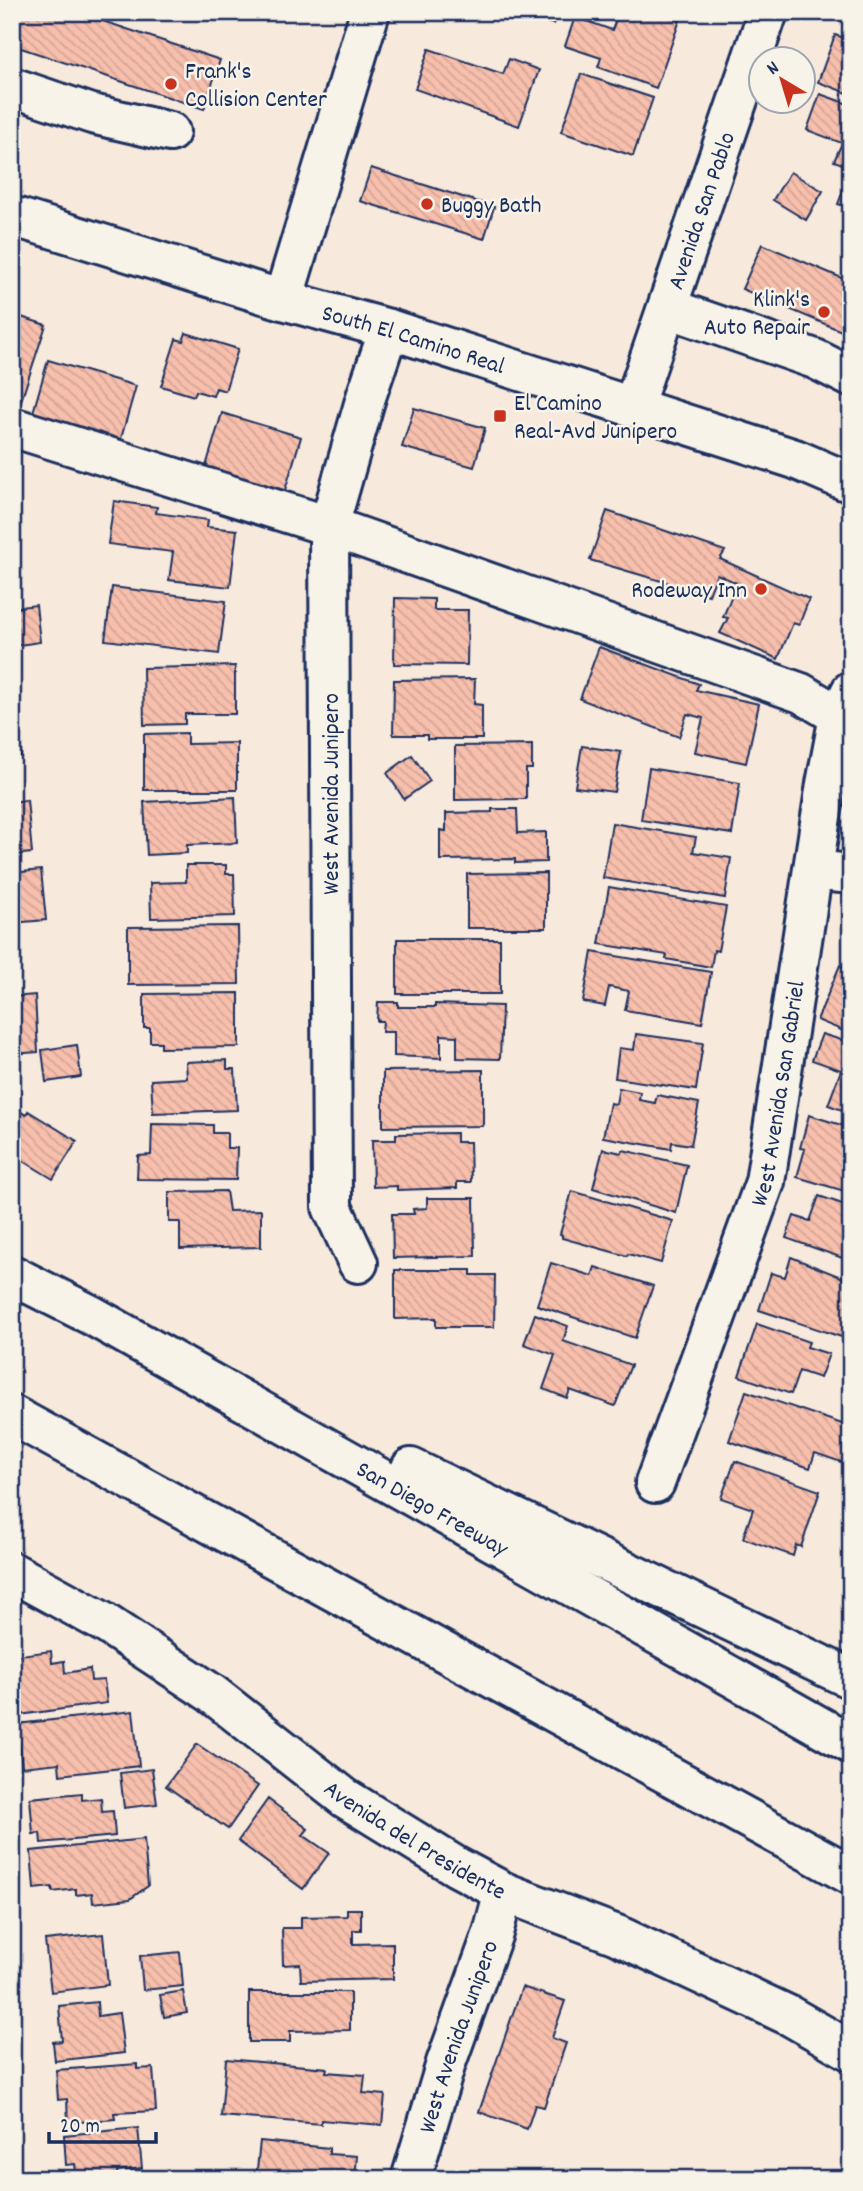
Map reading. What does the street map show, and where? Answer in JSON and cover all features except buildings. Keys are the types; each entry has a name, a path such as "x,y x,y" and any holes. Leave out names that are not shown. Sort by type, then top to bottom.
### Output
{"main road":[{"path":"283,300 370,12"},
{"name":"Avenida San Pablo","path":"633,407 768,12"},
{"path":"12,87 92,114 170,132"},
{"name":"South El Camino Real","path":"12,216 283,300 389,329 794,460 851,483"},
{"path":"668,308 815,359 851,377"},
{"name":"West Avenida Junipero","path":"358,1263 332,1207 329,526 366,397 389,329"},
{"path":"12,427 329,526 847,710"},
{"name":"West Avenida San Gabriel","path":"655,1483 765,1181 813,870 847,710"},
{"path":"813,870 851,874"},
{"name":"San Diego Freeway","path":"12,1275 93,1316 851,1744"},
{"path":"93,1316 851,1679"},
{"path":"12,1415 851,1875"},
{"name":"Avenida del Presidente","path":"12,1572 105,1623 211,1693 345,1798 457,1867 504,1892 617,1935 790,2016 851,2051"},
{"name":"West Avenida Junipero","path":"411,2179 446,2063 493,1933 504,1892"}],"place":[{"name":"Frank's Collision Center","path":"171,84"},
{"name":"Buggy Bath","path":"427,204"},
{"name":"Klink's Auto Repair","path":"824,312"},
{"name":"El Camino Real-Avd Junipero","path":"500,416"},
{"name":"Rodeway Inn","path":"761,589"}]}
